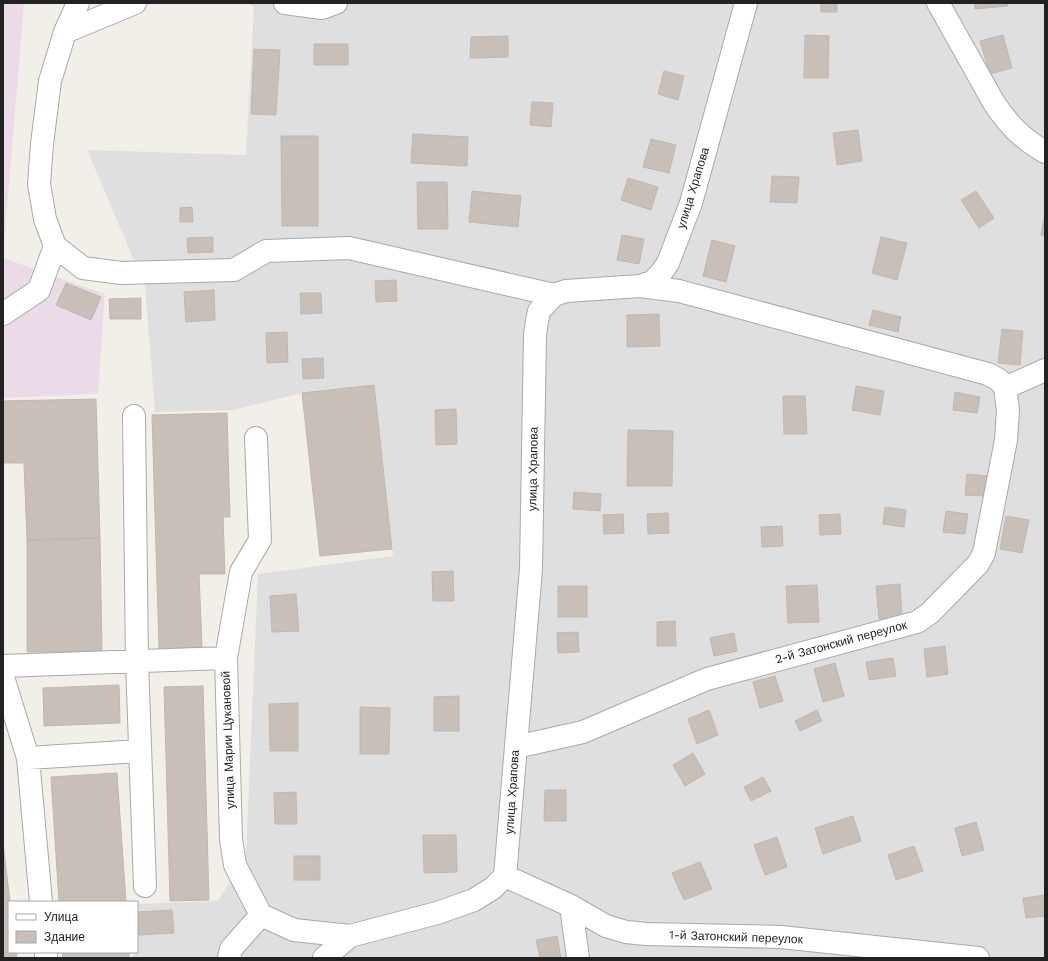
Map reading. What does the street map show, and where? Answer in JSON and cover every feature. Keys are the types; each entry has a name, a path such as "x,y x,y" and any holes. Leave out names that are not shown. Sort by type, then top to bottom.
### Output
{"street":[{"path":"78,3 65,32 50,81 42,144 39,184 45,219 55,246 83,268 121,273 234,270 266,251 349,248 554,296"},
{"path":"65,32 135,3"},
{"path":"285,3 322,8 336,3"},
{"name":"улица Храпова","path":"505,876 531,569 535,335 537,321 540,311 554,296 566,291 640,286 652,282 668,263 691,203 746,3"},
{"path":"938,3 1003,116 1021,137 1045,152"},
{"path":"3,314 39,290 55,246"},
{"path":"640,286 679,291 988,374 999,380 1005,388 1045,370"},
{"name":"2-й Затонский переулок","path":"516,747 583,732 707,678 917,622 930,613 978,564 984,553 1006,440 1008,410 1005,388"},
{"path":"134,416 137,662 144,886"},
{"name":"улица Марии Цукановой","path":"256,438 260,540 241,572 226,658 231,839 235,865 261,916"},
{"path":"3,666 226,658"},
{"path":"3,677 28,758 41,901"},
{"path":"28,758 140,751"},
{"path":"229,958 231,949 261,916 294,930 350,936 437,913 474,900 493,888 505,876"},
{"name":"1-й Затонский переулок","path":"505,876 571,906 606,926 626,932 646,934 781,937 978,958"},
{"path":"571,906 578,958"},
{"path":"324,958 350,936"}],"shaded area":[{"path":"3,3 24,3 3,258"},
{"path":"249,3 1045,3 1045,958 134,958 133,953 138,953 138,904 218,901 246,855 258,574 393,556 374,385 302,393 233,410 155,412 145,286 87,150 246,155 254,7"},
{"path":"3,258 105,294 98,394 3,398"}],"building":[{"path":"821,3 837,3 837,12 821,12"},
{"path":"975,3 1007,3 1008,6 975,9"},
{"path":"805,35 829,36 828,78 804,78"},
{"path":"1003,35 1012,68 990,74 980,41"},
{"path":"508,36 508,57 470,58 471,37"},
{"path":"314,44 348,44 348,65 314,65"},
{"path":"254,49 280,50 276,115 251,114"},
{"path":"664,71 684,76 678,100 658,94"},
{"path":"532,102 553,103 551,127 530,125"},
{"path":"858,130 862,161 837,165 833,133"},
{"path":"413,134 468,137 467,166 411,163"},
{"path":"281,136 318,136 318,226 282,226"},
{"path":"651,139 676,145 669,173 643,167"},
{"path":"772,176 799,177 797,203 770,202"},
{"path":"628,178 658,187 651,210 621,200"},
{"path":"417,182 447,182 448,229 418,229"},
{"path":"472,191 521,196 518,227 469,222"},
{"path":"976,191 994,218 979,228 961,200"},
{"path":"192,207 193,222 180,222 180,208"},
{"path":"1045,213 1045,236 1041,235"},
{"path":"622,235 644,239 639,264 617,260"},
{"path":"213,237 213,252 188,253 187,238"},
{"path":"881,237 907,243 897,280 872,273"},
{"path":"712,240 735,246 726,282 703,276"},
{"path":"396,280 397,301 376,302 375,281"},
{"path":"66,283 101,297 91,320 56,305"},
{"path":"214,290 215,320 186,322 184,292"},
{"path":"300,293 321,293 322,313 301,314"},
{"path":"141,298 141,319 110,319 109,299"},
{"path":"873,310 901,317 898,332 869,325"},
{"path":"659,314 660,346 627,347 627,315"},
{"path":"1002,329 1023,331 1020,365 998,363"},
{"path":"287,332 288,362 267,363 266,333"},
{"path":"323,358 324,378 303,379 302,359"},
{"path":"374,385 392,549 320,556 302,393"},
{"path":"856,386 884,391 880,415 852,410"},
{"path":"955,392 980,397 977,413 953,410"},
{"path":"783,396 805,396 807,434 784,434"},
{"path":"96,399 100,538 27,540 24,463 3,463 3,401"},
{"path":"456,409 457,444 436,445 435,410"},
{"path":"227,413 230,517 223,517 225,574 199,574 202,647 159,649 152,415"},
{"path":"628,430 673,431 672,486 627,486"},
{"path":"967,474 988,476 986,496 965,495"},
{"path":"574,492 601,494 600,511 573,509"},
{"path":"885,507 906,510 904,527 883,524"},
{"path":"946,511 968,514 965,534 943,532"},
{"path":"668,513 669,533 648,534 647,514"},
{"path":"623,514 624,533 604,534 603,515"},
{"path":"840,514 841,534 820,535 819,515"},
{"path":"1006,516 1029,520 1022,553 1000,549"},
{"path":"782,526 783,546 762,547 761,527"},
{"path":"100,538 102,652 27,652 27,540"},
{"path":"453,571 454,601 433,601 432,572"},
{"path":"900,584 902,618 879,619 876,586"},
{"path":"817,585 819,622 788,623 786,586"},
{"path":"558,586 587,586 587,617 558,617"},
{"path":"296,594 299,631 272,632 270,596"},
{"path":"675,621 676,646 657,646 657,622"},
{"path":"578,632 579,652 558,653 557,633"},
{"path":"734,633 737,651 714,656 710,638"},
{"path":"945,646 948,674 927,677 924,649"},
{"path":"893,658 896,676 869,680 866,662"},
{"path":"835,663 844,696 823,702 814,669"},
{"path":"775,676 783,701 760,708 753,682"},
{"path":"119,685 120,723 44,726 43,688"},
{"path":"203,686 209,900 170,901 164,687"},
{"path":"459,696 459,731 434,731 434,697"},
{"path":"298,703 298,751 270,751 269,704"},
{"path":"360,707 390,708 389,754 360,754"},
{"path":"709,710 718,735 697,744 688,719"},
{"path":"817,710 822,721 800,731 795,721"},
{"path":"693,753 705,774 685,786 673,765"},
{"path":"117,773 126,901 59,901 51,777"},
{"path":"763,777 771,791 751,801 744,787"},
{"path":"545,790 566,790 566,821 544,821"},
{"path":"296,792 297,824 275,824 274,793"},
{"path":"853,816 861,841 823,854 815,828"},
{"path":"976,822 984,850 962,856 955,828"},
{"path":"423,835 456,835 457,872 424,873"},
{"path":"777,837 787,867 765,875 754,845"},
{"path":"3,843 10,901 8,901 8,953 16,953 17,958 3,958"},
{"path":"914,846 923,871 896,880 888,855"},
{"path":"294,856 320,856 320,880 294,880"},
{"path":"700,862 712,889 684,900 672,873"},
{"path":"1045,895 1045,916 1026,918 1023,898"},
{"path":"172,910 174,933 139,935 138,912"},
{"path":"557,936 561,958 540,958 536,940"},
{"path":"62,953 129,953 129,958 63,958"}]}
